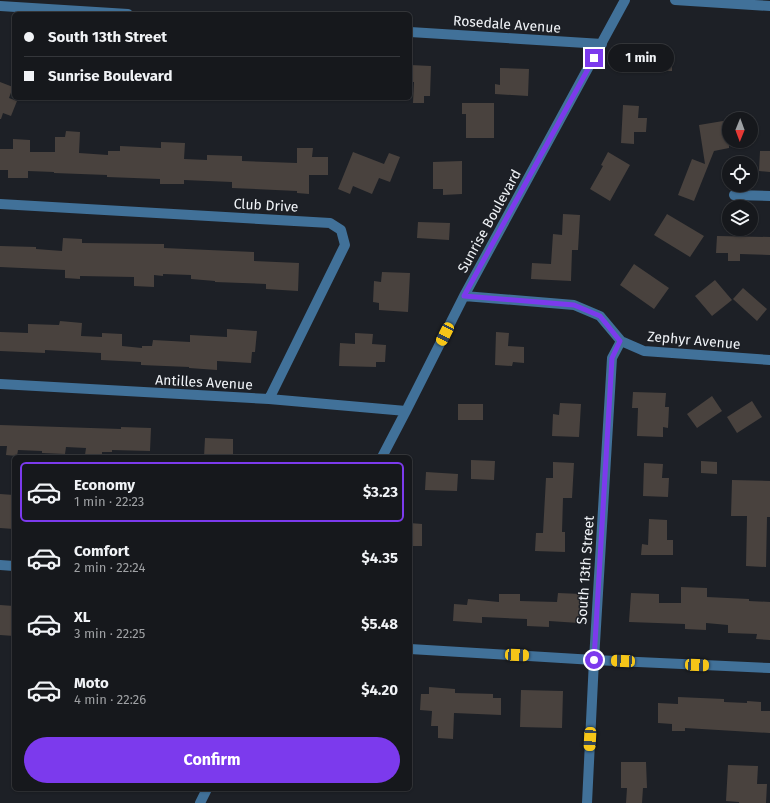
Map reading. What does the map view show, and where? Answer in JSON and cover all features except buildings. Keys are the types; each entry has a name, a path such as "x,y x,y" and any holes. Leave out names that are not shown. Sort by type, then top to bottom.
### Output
{"street":[{"name":"Sunrise Boulevard","path":"383,455 464,296 602,44 624,0"},
{"path":"675,0 770,6"},
{"path":"0,6 96,12"},
{"name":"Rosedale Avenue","path":"412,32 602,44"},
{"path":"734,195 770,196"},
{"name":"Club Drive","path":"0,204 330,222 341,230 345,245 269,400"},
{"path":"464,296 574,305 600,316 620,341"},
{"name":"Zephyr Avenue","path":"620,341 644,350 770,360"},
{"name":"South 13th Street","path":"587,803 612,358 620,341"},
{"name":"Antilles Avenue","path":"0,384 269,400 406,412"},
{"path":"0,565 12,566"},
{"path":"412,649 594,660 770,668"},
{"path":"200,803 207,791"}],"route":[{"path":"594,58 464,296 574,305 600,316 620,341 612,358 594,660"}]}
